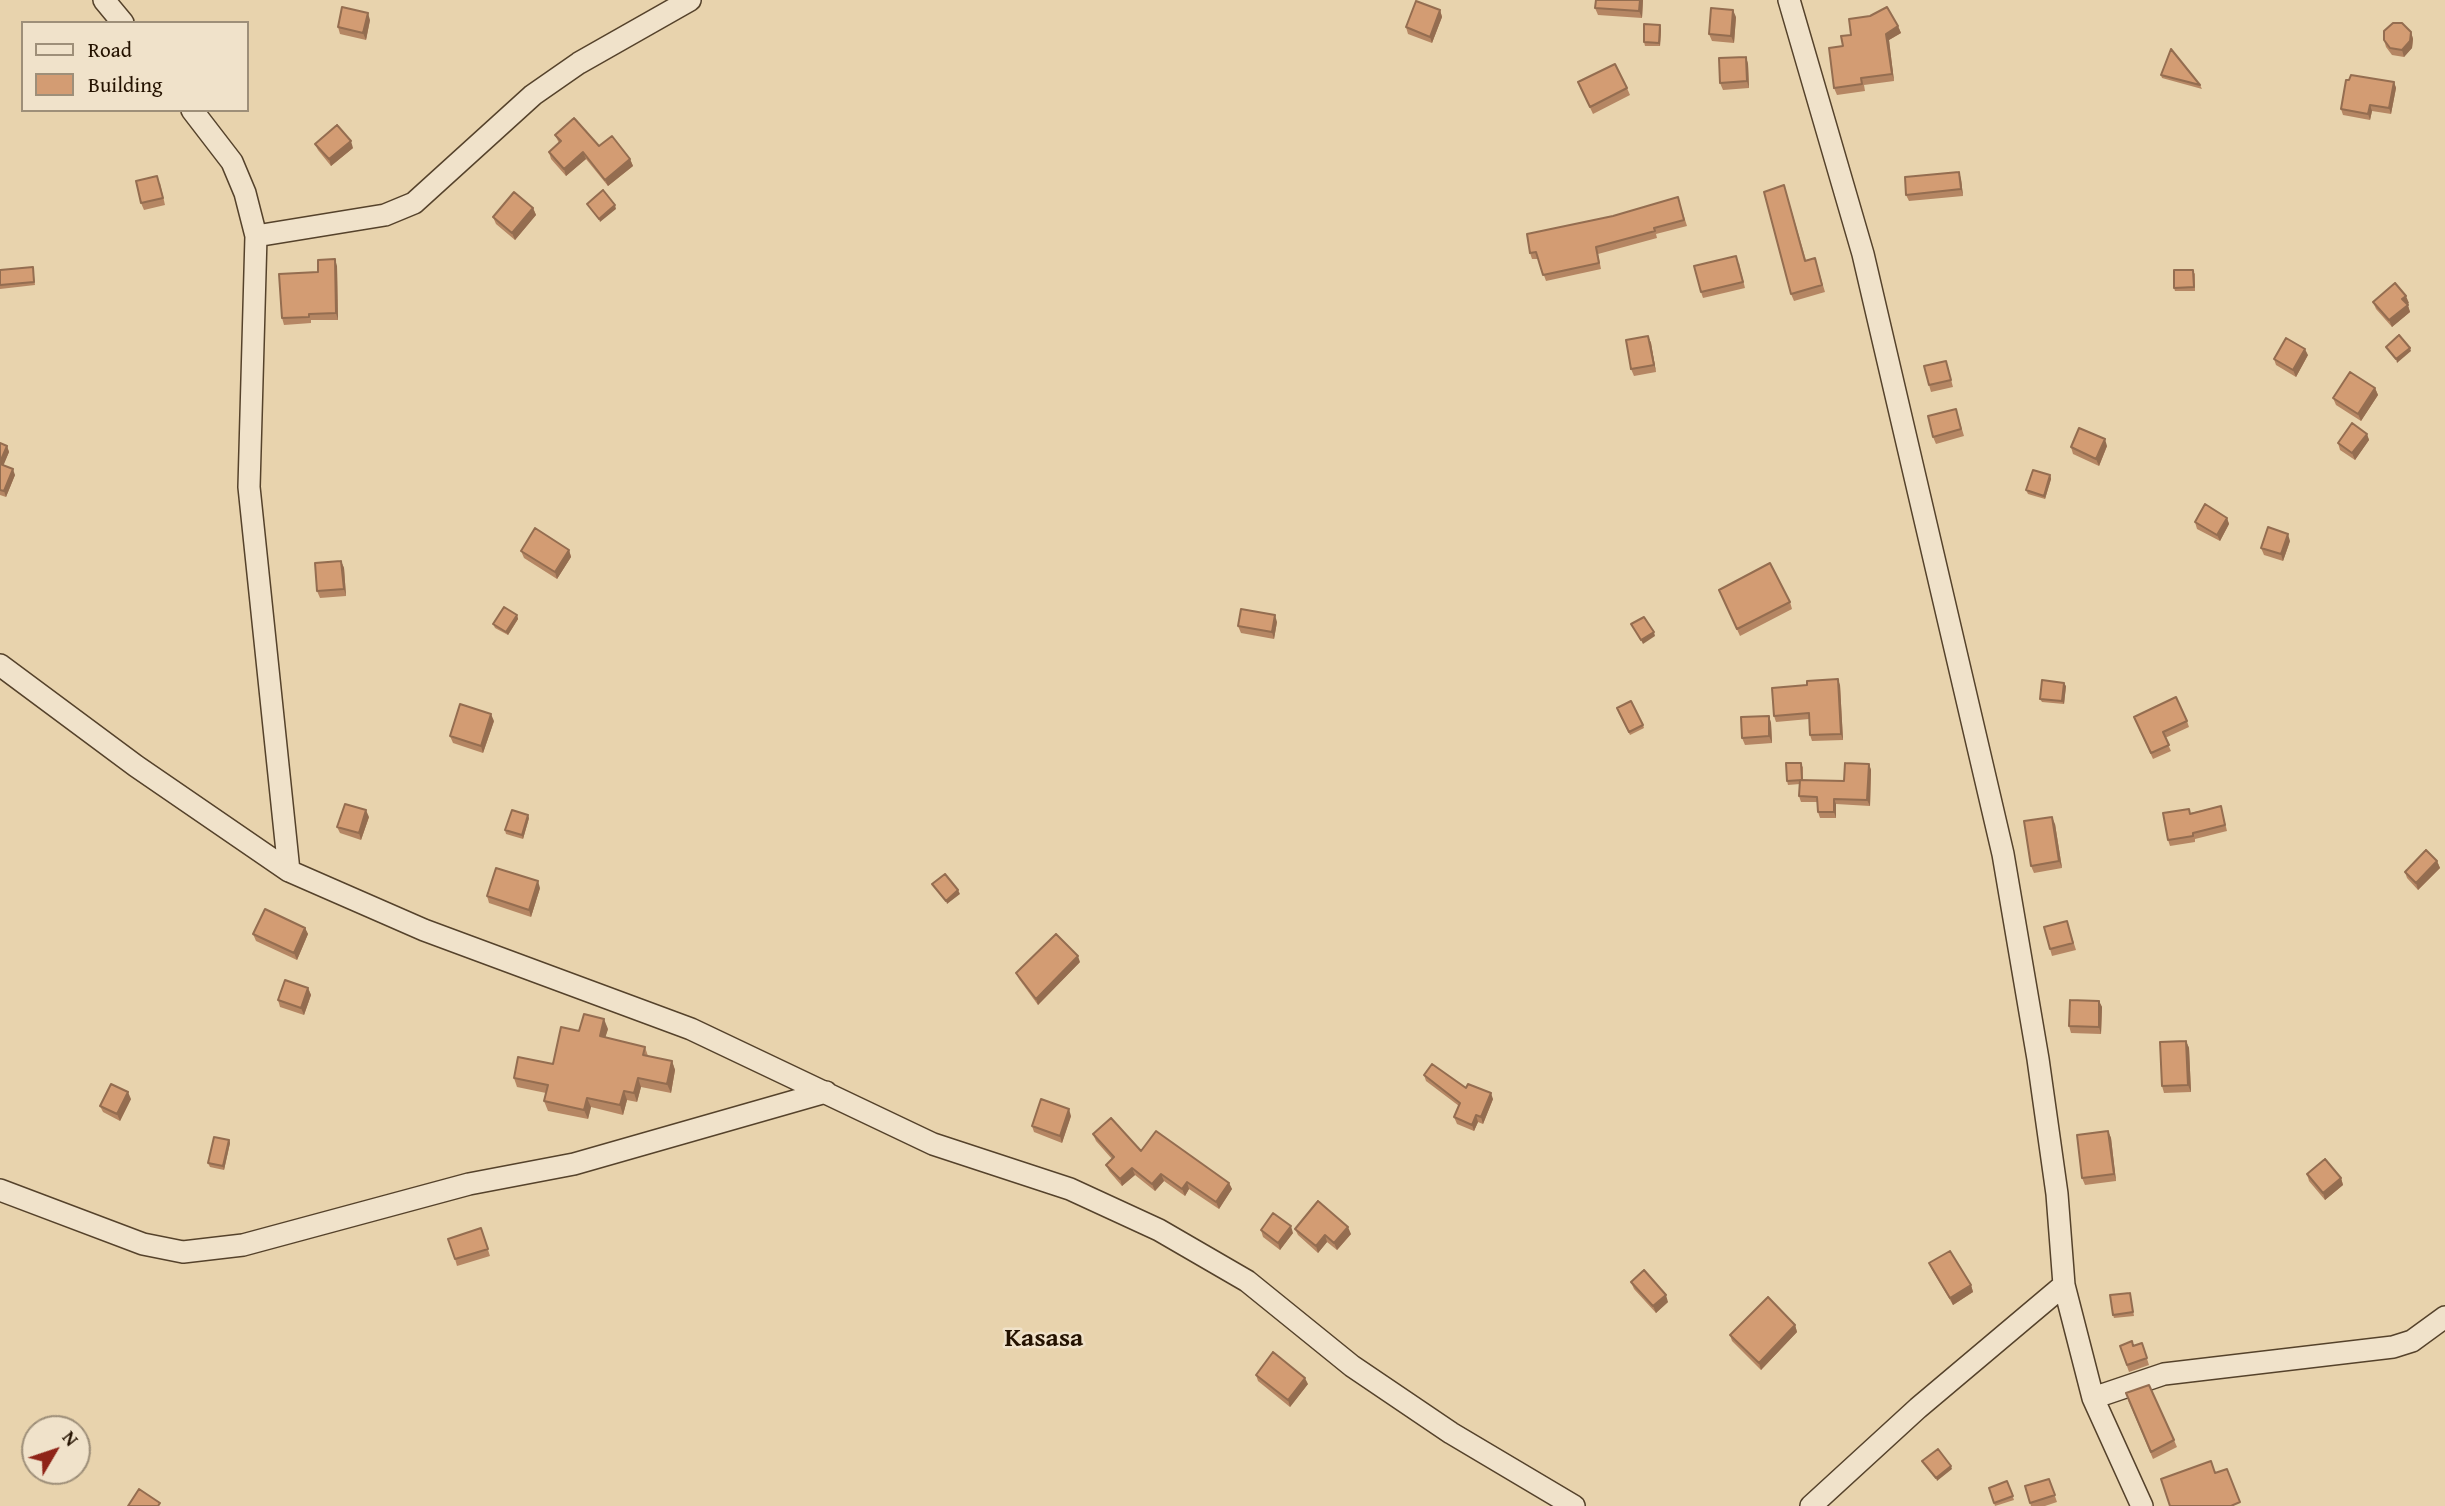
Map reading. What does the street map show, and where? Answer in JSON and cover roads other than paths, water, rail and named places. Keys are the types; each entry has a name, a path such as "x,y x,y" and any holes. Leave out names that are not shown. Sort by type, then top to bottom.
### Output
{"street":[{"path":"104,0 122,21"},
{"path":"256,236 385,215 414,203 533,95 579,62 690,0"},
{"path":"1789,0 1863,254 2003,854 2038,1059 2057,1194 2064,1285 2093,1398 2142,1506"},
{"path":"194,112 232,162 245,193 256,236 249,487 289,871"},
{"path":"0,665 136,766 289,871 424,930 691,1029 933,1144 1070,1189 1158,1230 1247,1281 1352,1366 1451,1433 1574,1506"},
{"path":"0,1190 143,1244 183,1252 243,1245 469,1184 574,1164 826,1092"},
{"path":"1811,1506 1918,1408 2064,1285"},
{"path":"2093,1398 2164,1374 2393,1347 2412,1341 2445,1317"}],"district":[{"name":"Kasasa","path":"1044,1339"}]}
